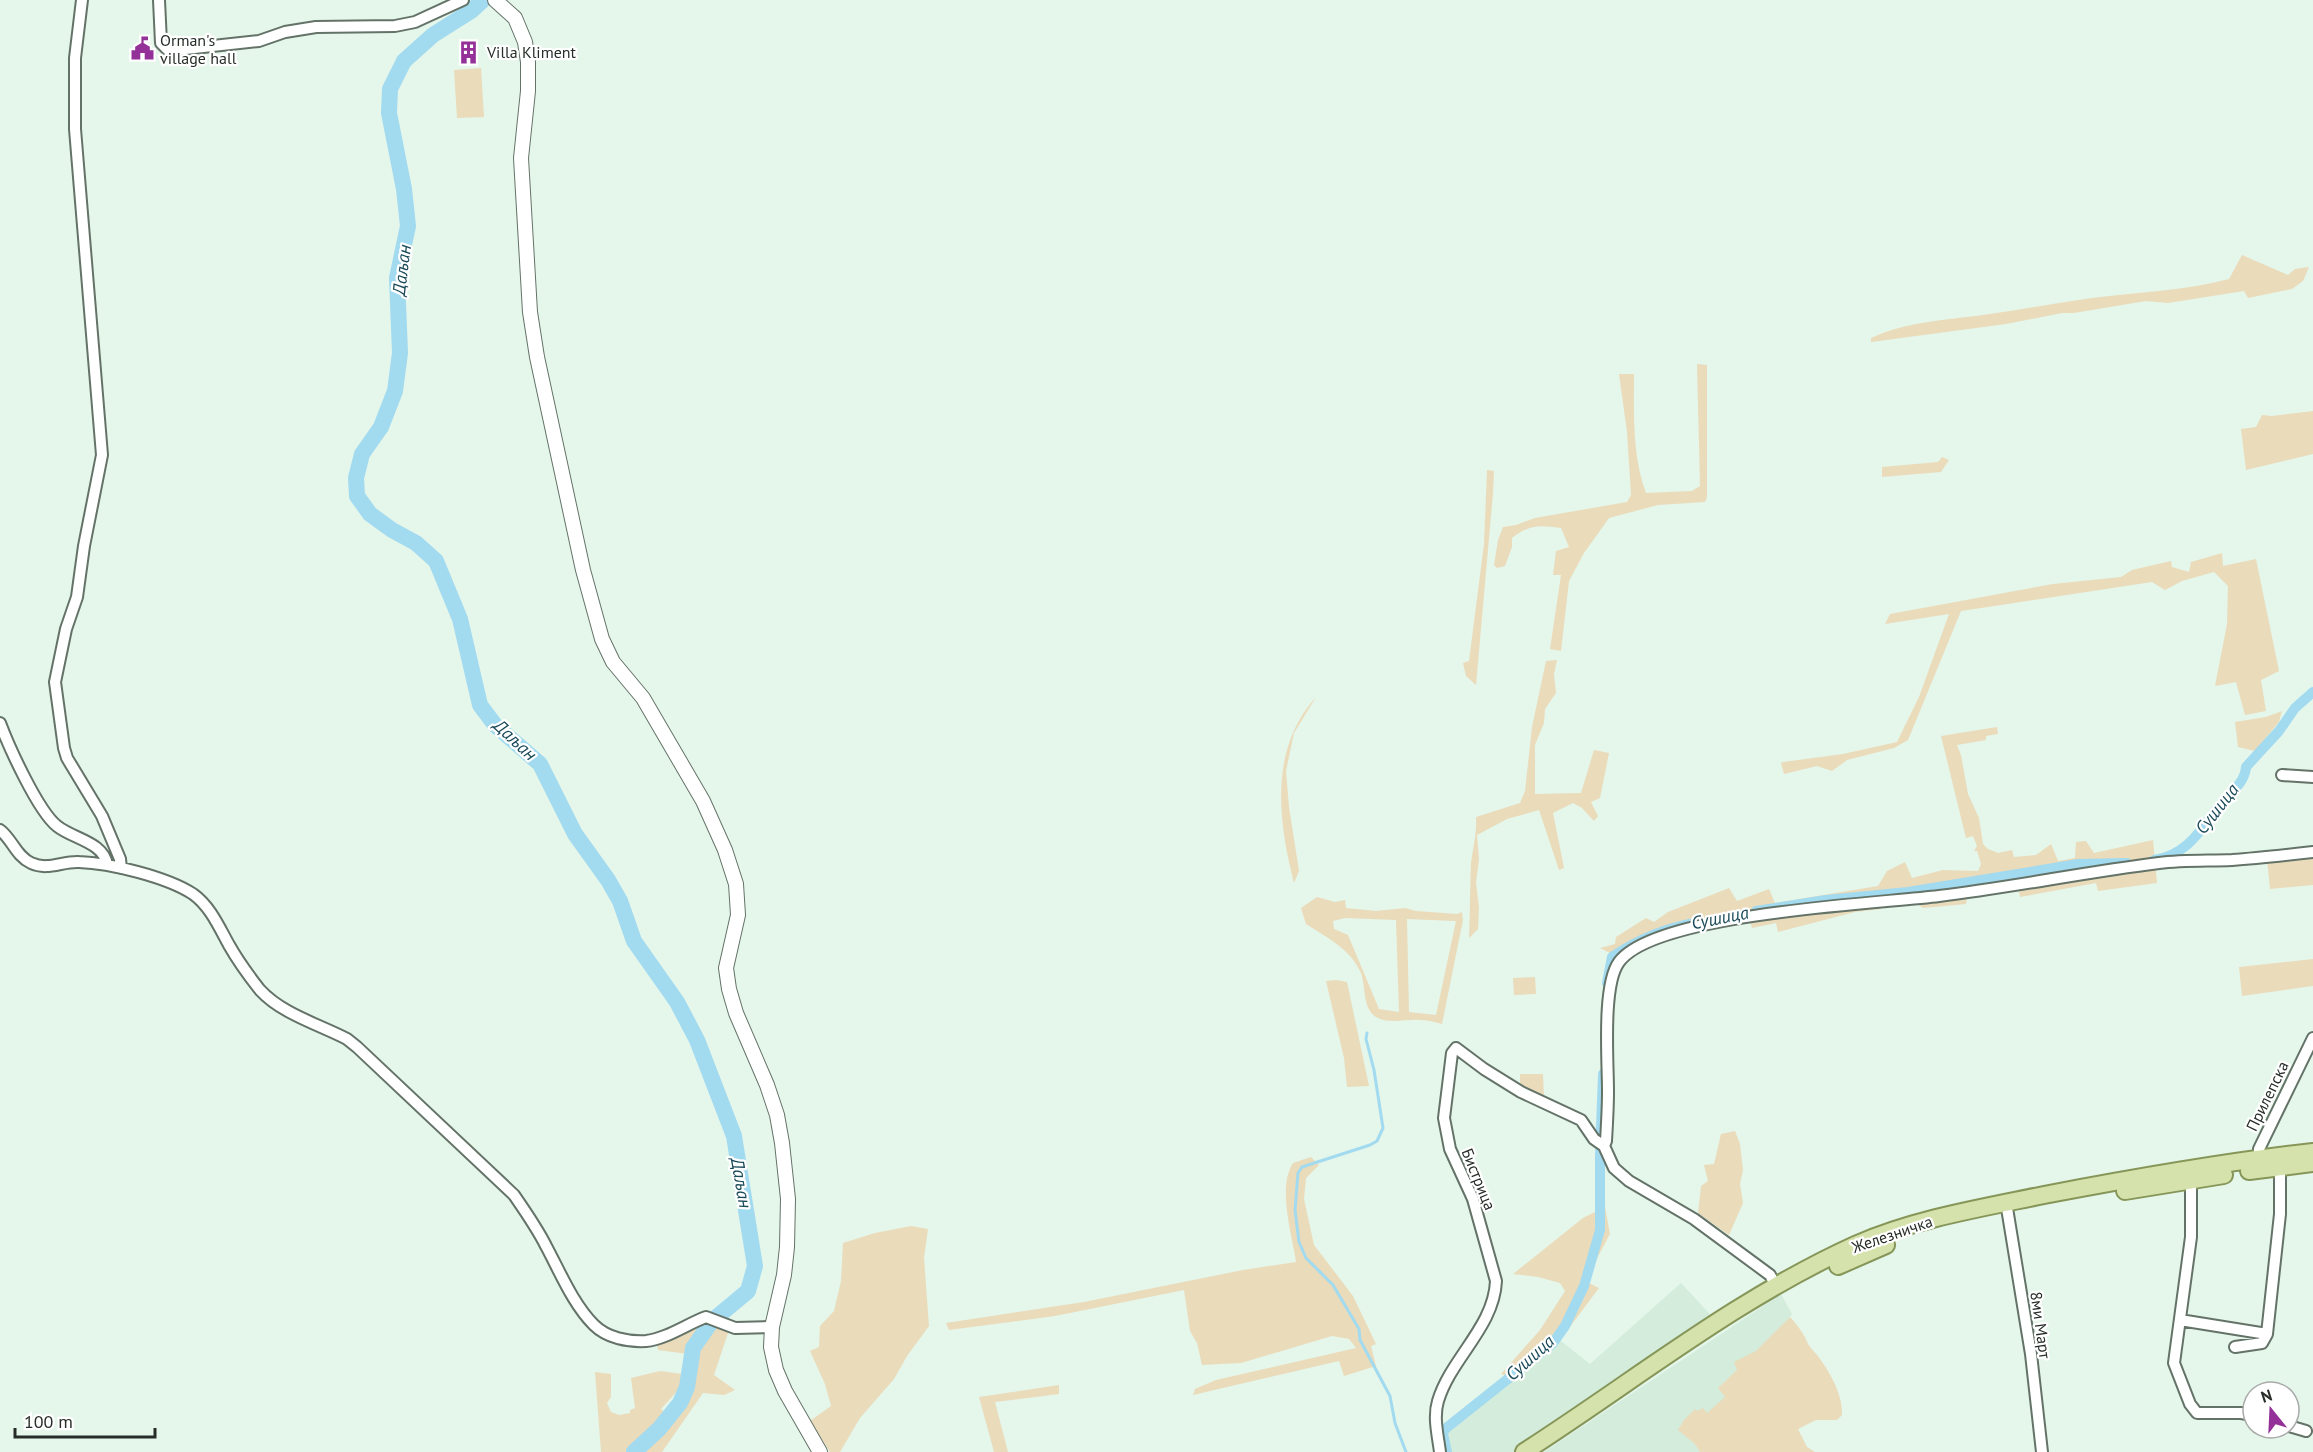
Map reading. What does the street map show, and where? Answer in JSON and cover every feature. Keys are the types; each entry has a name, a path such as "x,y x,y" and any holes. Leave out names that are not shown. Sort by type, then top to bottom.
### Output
{"main road":[{"name":"Железничка","path":"2280,1162 2313,1152"},
{"name":"Железничка","path":"2008,1208 2173,1171 2280,1162 2313,1163"},
{"name":"Железничка","path":"1524,1452 1825,1260 1881,1235 1937,1219 2191,1180 2259,1164"},
{"name":"Железничка","path":"1544,1452 1779,1290"}],"street":[{"path":"81,0 75,58 75,129 102,455 81,560 77,597 66,629 56,682 67,758 102,816 120,859 121,868"},
{"path":"159,0 161,43 168,50 176,50 259,41 285,32 316,27 395,26 415,22 463,0"},
{"path":"496,1 515,18 525,42 528,92 520,158 530,312 537,357 586,581 602,639 613,662 643,698 703,801 725,850 736,884 738,915 726,968 729,989 736,1013 767,1085 777,1115 788,1199 789,1225 784,1275 772,1327 771,1347 776,1370 795,1412 820,1452"},
{"path":"0,723 20,767 49,818 62,830 98,849 104,854 107,865"},
{"path":"2283,775 2313,777"},
{"path":"0,830 16,852 28,862 52,867 77,862 121,868 166,882 190,892 201,900 210,911 240,963 274,1003 347,1039 357,1047 514,1195 532,1222 561,1275 594,1325 618,1339 649,1340 706,1317 727,1326 772,1327"},
{"path":"1779,1290 1770,1275 1694,1219 1629,1181 1614,1168 1604,1146 1608,1104 1609,992 1614,970 1620,959 1647,943 1674,933 1743,918 1829,906 1940,896 2160,862 2229,860 2313,852"},
{"name":"Прилепска","path":"2259,1164 2259,1149 2313,1038"},
{"name":"Бистрица","path":"1440,1452 1436,1421 1437,1403 1447,1378 1476,1335 1496,1294 1496,1281 1473,1199 1453,1158 1444,1118 1452,1053 1456,1048 1521,1092 1581,1120 1594,1139 1604,1146"},
{"path":"2235,1347 2262,1343 2267,1334 2280,1214 2280,1162"},
{"path":"2191,1180 2191,1237 2174,1363 2190,1404 2196,1413 2241,1413"},
{"name":"8ми Март","path":"2008,1208 2031,1354 2042,1452"},
{"path":"2180,1320 2267,1334"},
{"path":"2301,1430 2306,1431"}],"shaded area":[{"path":"481,68 484,117 457,118 454,70"},
{"path":"2242,255 2288,275 2295,269 2309,267 2303,281 2292,289 2248,298 2244,291 2168,303 2146,301 2006,324 1871,342 1871,338 1884,333 1926,322 2212,283 2229,279"},
{"path":"1697,364 1707,365 1707,497 1705,502 1658,505 1609,518 1584,553 1569,581 1561,651 1550,649 1561,575 1553,575 1556,551 1569,547 1561,528 1540,526 1530,528 1512,538 1512,547 1505,566 1497,568 1494,565 1498,540 1503,527 1535,518 1627,502 1631,495 1627,432 1619,374 1634,374 1636,449 1646,493 1692,491 1700,486"},
{"path":"2313,411 2313,454 2246,470 2241,429 2256,427 2262,415"},
{"path":"1942,457 1949,460 1941,472 1882,477 1882,467 1938,462"},
{"path":"1487,470 1494,471 1493,493 1476,685 1466,676 1463,663 1469,661 1484,544"},
{"path":"2222,553 2223,566 2256,559 2279,671 2261,680 2266,711 2245,715 2236,682 2215,686 2227,624 2228,586 2214,572 2182,581 2165,590 2152,582 1961,611 1908,740 1894,748 1847,760 1832,771 1817,766 1784,774 1781,763 1783,762 1843,754 1897,742 1919,697 1949,614 1885,624 1890,614 2053,584 2121,577 2132,570 2171,561 2172,567 2189,572 2191,562"},
{"path":"1557,660 1554,674 1556,693 1545,709 1544,723 1535,745 1535,794 1581,793 1594,750 1609,753 1600,798 1591,802 1598,816 1594,821 1582,808 1573,803 1553,813 1564,868 1559,870 1539,810 1507,819 1477,835 1478,929 1469,938 1471,863 1476,817 1520,803 1525,791 1532,727 1546,661"},
{"path":"1316,697 1294,733 1286,771 1299,871 1294,883 1284,835 1281,786 1290,739 1301,717"},
{"path":"2282,711 2279,722 2255,751 2238,747 2235,722 2266,717"},
{"path":"1997,727 1998,734 1986,736 1986,740 1957,745 1968,794 1979,818 1983,844 1988,849 1998,853 2012,850 2014,857 2036,855 2051,844 2058,861 2075,858 2076,842 2086,841 2094,853 2153,840 2157,883 2098,891 2096,883 2020,897 2018,885 1968,893 1966,904 1923,908 1914,902 1883,903 1881,909 1855,912 1778,932 1776,923 1752,928 1750,921 1674,933 1618,957 1600,948 1615,944 1616,937 1646,918 1654,922 1668,912 1729,888 1737,901 1769,889 1775,903 1878,886 1887,871 1905,862 1912,878 1943,870 1978,871 1981,864 1977,851 1974,851 1977,846 1973,836 1966,838 1941,736"},
{"path":"2313,855 2313,885 2270,889 2267,860"},
{"path":"1317,897 1335,902 1345,900 1346,908 1376,911 1405,908 1457,914 1462,912 1463,920 1442,1024 1423,1020 1388,1021 1373,1015 1367,1004 1363,978 1356,964 1337,944 1306,924 1301,908","holes":["1345,918 1396,920 1399,1012 1379,1009 1348,935 1334,929 1333,921","1407,919 1456,921 1436,1015 1409,1012"]},
{"path":"2313,959 2313,986 2242,996 2239,967"},
{"path":"1535,977 1536,994 1514,995 1513,978"},
{"path":"1326,981 1347,982 1369,1086 1347,1087 1344,1058"},
{"path":"1520,1074 1543,1074 1544,1098 1520,1086"},
{"path":"1735,1131 1740,1144 1743,1170 1740,1184 1743,1203 1729,1235 1698,1213 1701,1186 1708,1181 1704,1165 1714,1164 1721,1134"},
{"path":"1311,1157 1319,1165 1306,1178 1304,1199 1314,1245 1353,1296 1376,1344 1371,1346 1376,1366 1344,1376 1339,1361 1193,1395 1195,1389 1216,1380 1356,1348 1349,1339 1332,1336 1241,1363 1202,1365 1197,1343 1190,1331 1184,1290 1055,1316 949,1330 946,1323 1084,1302 1243,1270 1296,1262 1287,1211 1286,1185 1293,1163"},
{"path":"1605,1207 1610,1234 1585,1281 1599,1288 1563,1336 1557,1338 1510,1377 1501,1374 1540,1330 1565,1291 1560,1283 1513,1274 1583,1218"},
{"path":"911,1226 928,1229 924,1258 929,1326 907,1356 894,1379 860,1418 840,1452 830,1452 810,1421 831,1406 825,1384 810,1351 819,1347 820,1326 834,1311 841,1281 843,1243 875,1233"},
{"path":"1681,1283 1718,1323 1524,1452 1447,1452 1443,1434 1445,1429 1557,1338 1590,1364"},
{"path":"1781,1294 1792,1314 1700,1452 1544,1452"},
{"path":"1790,1317 1832,1378 1841,1400 1842,1415 1837,1420 1816,1420 1798,1429 1807,1447 1815,1452 1700,1452 1695,1444 1678,1430 1684,1420 1695,1409 1697,1411 1703,1408 1707,1413 1725,1397 1718,1388 1737,1370 1734,1362 1756,1351"},
{"path":"701,1321 729,1330 714,1375 735,1390 724,1395 703,1393 662,1452 601,1452 595,1372 611,1374 611,1397 607,1403 611,1412 619,1415 630,1413 630,1410 635,1408 631,1378 660,1371 682,1374 685,1372 688,1354 658,1350 657,1343","holes":["679,1389 687,1394 672,1418 661,1409"]},
{"path":"1059,1385 1059,1394 995,1402 1008,1452 994,1452 979,1397"}],"waterway":[{"name":"Даљан","path":"483,0 471,11 433,35 404,61 390,89 389,113 404,189 408,226 397,278 400,353 395,391 381,427 362,454 356,478 357,496 370,514 392,530 416,543 436,561 460,619 480,705 495,725 540,764 575,834 620,901 634,941 677,1002 697,1040 734,1136 755,1266 748,1291 712,1321 693,1348 687,1387 680,1403 659,1429 634,1452"},
{"name":"Сушица","path":"2154,860 2176,853 2193,840 2240,783 2246,767 2279,731 2295,708 2313,692"},
{"name":"Сушица","path":"1756,911 1826,900 1908,892 2078,864 2127,863"},
{"name":"Сушица","path":"1607,983 1612,957 1654,935 1700,922"},
{"path":"1367,1033 1366,1039 1374,1070 1383,1128 1377,1141 1370,1145 1302,1167 1298,1173 1295,1210 1299,1242 1306,1258 1333,1285 1359,1329 1360,1340 1390,1396 1395,1423 1406,1452"},
{"name":"Сушица","path":"1447,1452 1443,1434 1445,1429 1553,1343 1565,1326 1584,1286 1600,1230 1603,1074"}],"place":[{"name":"Orman's village hall","path":"142,49"},
{"name":"Villa Kliment","path":"469,52"}]}
